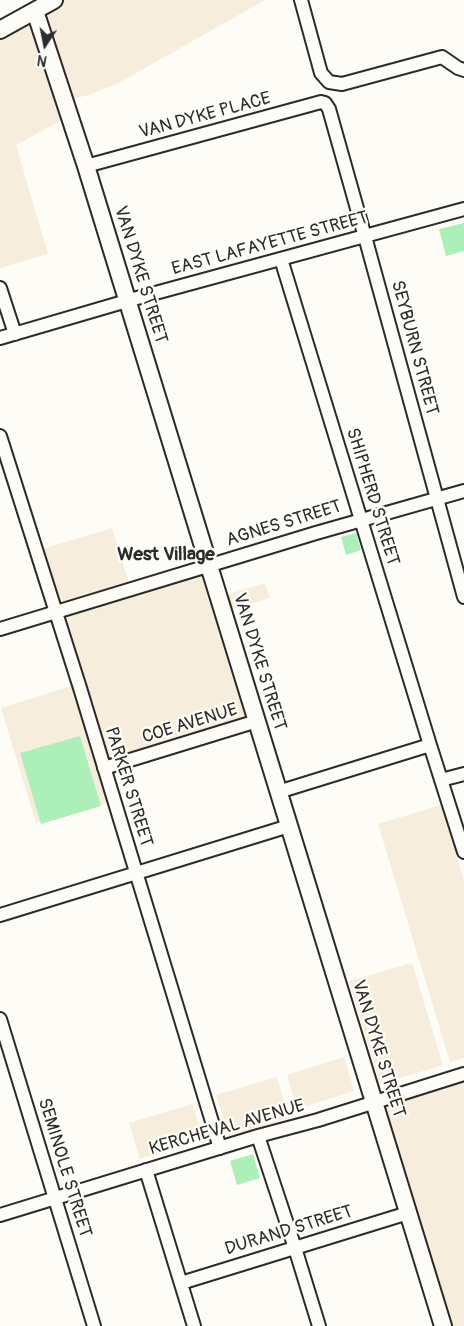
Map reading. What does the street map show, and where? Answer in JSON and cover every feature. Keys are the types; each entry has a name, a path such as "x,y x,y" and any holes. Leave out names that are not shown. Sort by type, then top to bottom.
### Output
{"main road":[{"path":"0,30 54,0"},
{"name":"VAN DYKE STREET","path":"35,10 86,166 443,1326"}],"street":[{"path":"301,0 321,73 329,82 342,84 442,57 464,70"},
{"name":"VAN DYKE PLACE","path":"86,166 321,102 325,103 329,109"},
{"name":"SEYBURN STREET","path":"329,109 464,597"},
{"name":"EAST LAFAYETTE STREET","path":"0,338 127,301 464,209"},
{"name":"SHIPHERD STREET","path":"281,259 441,780"},
{"path":"0,288 15,334"},
{"name":"PARKER STREET","path":"0,436 137,873 220,1148"},
{"name":"AGNES STREET","path":"0,629 360,520 464,491"},
{"name":"COE AVENUE","path":"104,768 257,722"},
{"path":"278,792 430,745"},
{"path":"464,774 441,780 464,852"},
{"path":"0,915 289,826"},
{"name":"SEMINOLE STREET","path":"0,1019 94,1326"},
{"name":"KERCHEVAL AVENUE","path":"0,1215 464,1074"},
{"path":"258,1136 319,1326"},
{"path":"146,1170 194,1326"},
{"name":"DURAND STREET","path":"181,1283 408,1213"}],"shaded area":[{"path":"54,0 265,0 117,84 65,101 69,116 16,145 48,254 0,268 0,30"},
{"path":"112,528 131,589 209,565 219,597 265,583 270,598 223,612 257,721 104,768 114,801 36,823 1,708 78,684 36,551"},
{"path":"441,805 464,881 464,1058 450,1062 378,824"},
{"path":"412,963 443,1065 380,1084 349,981"},
{"path":"344,1057 354,1091 297,1109 287,1075"},
{"path":"464,1074 464,1326 443,1326 373,1103"},
{"path":"277,1077 289,1118 229,1136 216,1095"},
{"path":"192,1104 204,1140 140,1159 129,1123"}],"green space":[{"path":"464,223 464,251 446,256 439,229"},
{"path":"356,533 361,550 346,555 341,537"},
{"path":"80,736 101,806 41,824 20,753"},
{"path":"253,1154 260,1178 237,1185 230,1161"}],"district":[{"name":"West Village","path":"166,555"}]}
